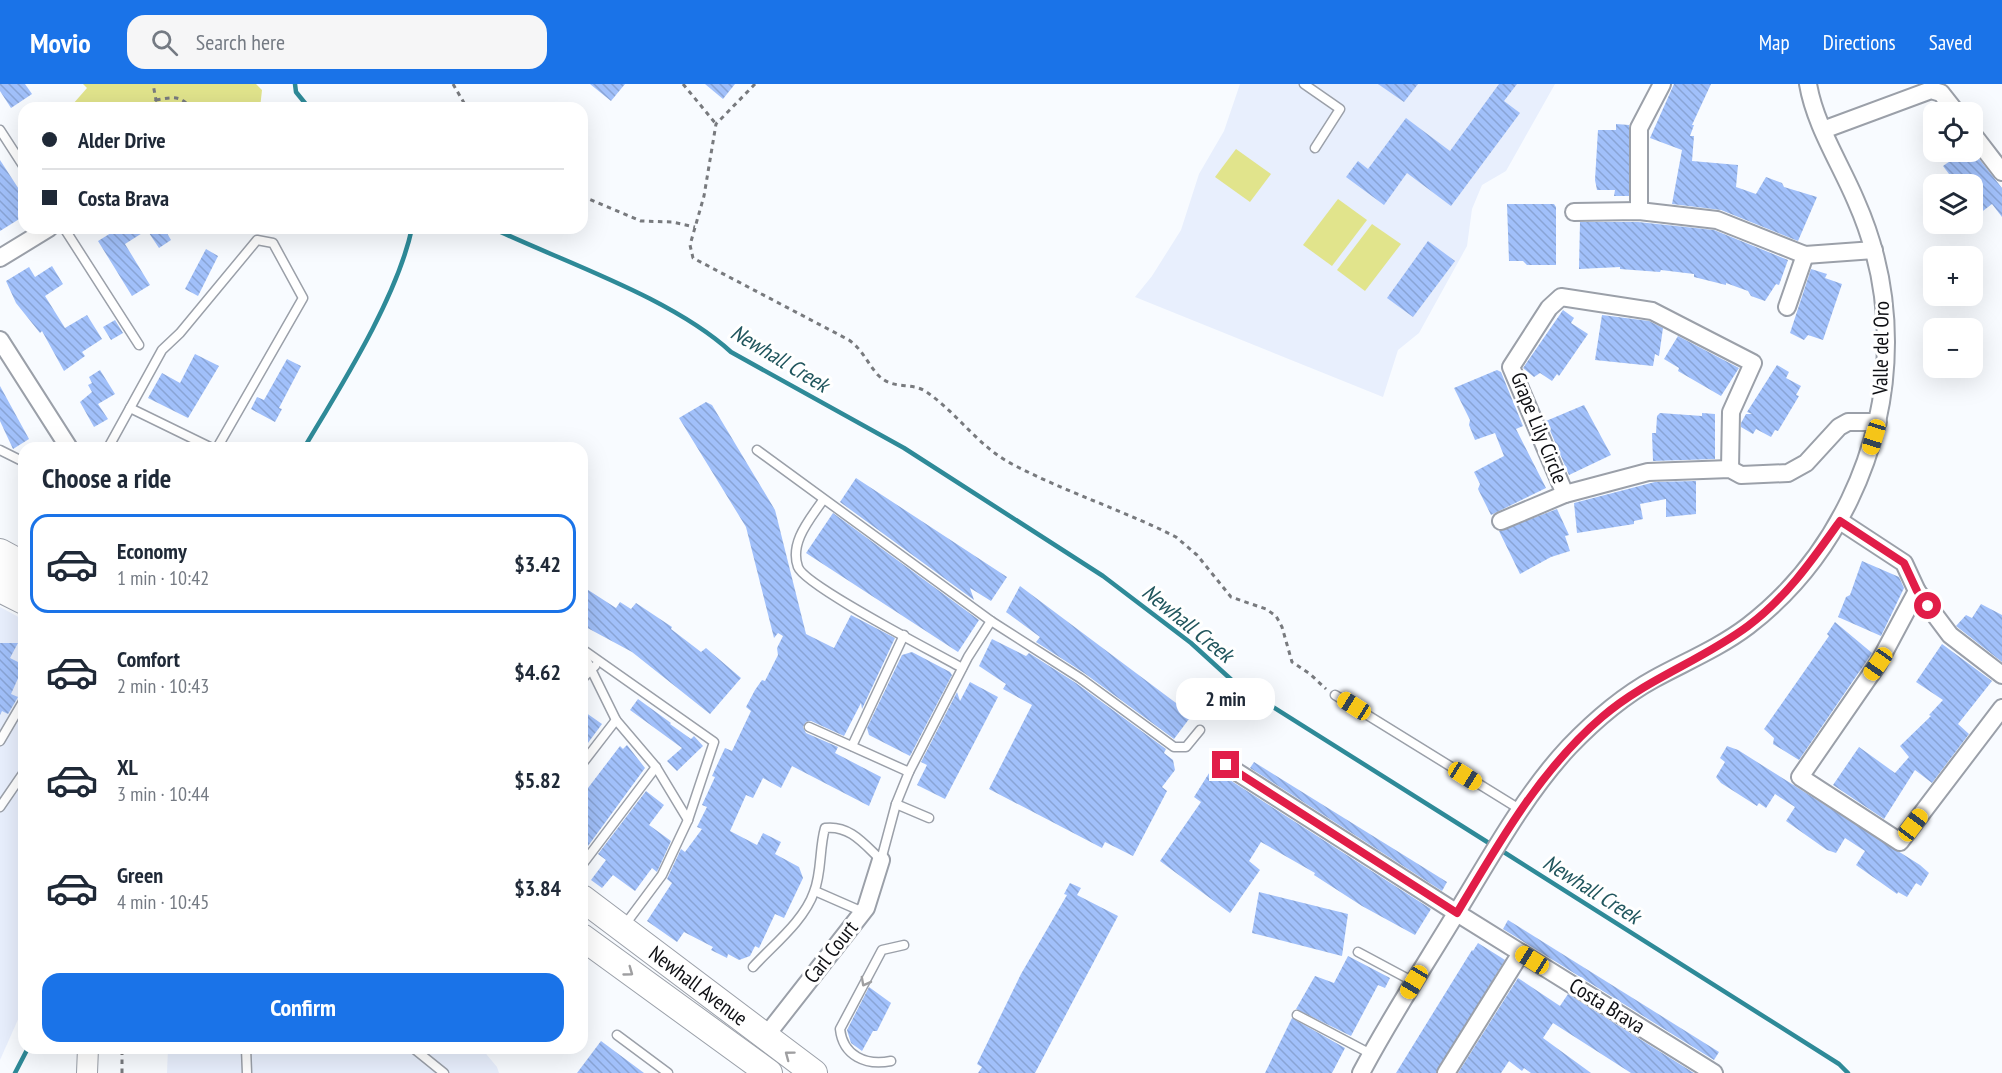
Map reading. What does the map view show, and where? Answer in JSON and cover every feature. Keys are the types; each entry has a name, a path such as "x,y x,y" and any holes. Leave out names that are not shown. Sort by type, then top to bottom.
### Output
{"main road":[{"path":"0,552 18,562"},
{"path":"0,589 18,598"},
{"name":"Newhall Avenue","path":"588,903 622,929 759,1057"},
{"name":"Newhall Avenue","path":"588,941 759,1057 814,1073"}],"street":[{"path":"1639,211 1639,128 1662,84"},
{"name":"Valle del Oro","path":"1366,1067 1414,982 1473,886 1519,814 1569,748 1600,718 1651,681 1712,650 1749,626 1783,594 1809,565 1840,521 1864,469 1878,422 1886,341 1883,292 1874,250 1857,202 1823,130 1808,84"},
{"path":"1823,130 1931,90 1941,93 1948,102"},
{"path":"1983,147 2002,172"},
{"path":"1574,212 1639,211 1717,220 1805,255 1874,250"},
{"path":"0,258 39,234"},
{"path":"1787,307 1805,255"},
{"name":"Grape Lily Circle","path":"1565,494 1511,367 1549,308 1561,297 1652,311 1753,363 1731,412 1730,469"},
{"path":"0,340 65,442"},
{"name":"Grape Lily Circle","path":"1501,521 1565,494 1648,472 1730,469 1741,475 1788,473 1806,463 1839,427 1848,422 1878,422"},
{"path":"1840,521 1904,563 1917,591 1950,635 2002,675"},
{"path":"0,572 11,578 18,576"},
{"path":"1917,591 1878,664 1800,777 1900,842 2002,708"},
{"name":"Costa Brava","path":"1226,765 1711,1072"},
{"name":"Carl Court","path":"759,1057 862,912 881,860"},
{"path":"1446,1073 1521,953"},
{"path":"87,1073 88,1054"}],"lane":[{"path":"1304,84 1340,109 1315,148"},
{"path":"0,129 18,158"},
{"path":"68,234 139,345"},
{"path":"111,442 162,350 180,333 257,240 273,243 303,298 219,442"},
{"path":"130,408 202,442"},
{"path":"0,450 18,459"},
{"path":"757,450 992,621 1080,678 1174,747 1186,747 1200,730"},
{"path":"823,500 801,533 797,547 798,568 809,579 842,602 962,668"},
{"path":"753,967 805,909 814,891 825,828 837,827 852,832 881,860 896,804 909,772 962,668 992,621"},
{"path":"852,746 904,635"},
{"path":"588,654 714,742 688,820 662,875 622,929"},
{"path":"588,672 599,661"},
{"path":"588,663 616,720 656,767 688,820"},
{"path":"1335,694 1519,814"},
{"path":"0,741 18,710"},
{"path":"588,756 616,720"},
{"path":"809,727 909,772"},
{"path":"588,857 656,767"},
{"path":"0,807 18,781"},
{"path":"896,804 929,818"},
{"path":"814,891 862,912"},
{"path":"891,1060 876,1064 864,1061 851,1053 841,1040 840,1029 882,950 904,945"},
{"path":"1358,952 1414,982"},
{"path":"1297,1015 1366,1067"},
{"path":"617,1035 668,1073"},
{"path":"246,1054 247,1073"},
{"path":"420,1054 444,1073"}],"path":[{"path":"153,84 156,100 176,97 186,102"},
{"path":"453,84 464,102"},
{"path":"683,84 716,124"},
{"path":"756,84 716,124 704,196 691,252 700,263 849,340 864,353 878,375 890,384 919,388 929,393 977,438 1010,464 1176,537 1197,555 1231,597 1266,609 1276,616 1282,627 1292,662 1335,694"},
{"path":"588,199 641,221 672,222 695,227"},
{"path":"122,1054 122,1073"}],"shaded area":[{"path":"1240,84 1555,84 1506,171 1482,185 1472,209 1467,246 1419,333 1398,350 1383,397 1135,297 1152,276 1181,230 1199,174 1224,131"},
{"path":"0,607 18,617 18,1020 0,1060"},
{"path":"168,1054 486,1054 499,1073 167,1073"}],"green space":[{"path":"83,84 256,84 262,90 261,102 75,102 87,88"},
{"path":"1236,149 1271,174 1250,202 1215,177"},
{"path":"1338,199 1367,220 1332,266 1303,245"},
{"path":"1372,224 1401,244 1365,291 1337,270"}],"building":[{"path":"0,84 25,84 32,94 11,108 0,91"},
{"path":"590,84 625,84 611,101"},
{"path":"705,84 735,84 723,99"},
{"path":"1378,84 1418,84 1404,102"},
{"path":"1499,84 1517,84 1504,101 1520,113 1451,206 1407,173 1384,205 1346,177 1358,161 1368,169 1406,118 1450,151"},
{"path":"1674,84 1711,84 1692,125 1694,125 1690,136 1694,136 1692,161 1738,165 1736,187 1756,194 1766,177 1782,183 1784,187 1817,197 1798,241 1721,210 1672,204 1682,150 1650,138"},
{"path":"1616,124 1629,125 1629,196 1614,196 1615,190 1597,190 1595,180 1598,130 1616,130"},
{"path":"0,160 18,188 18,220 0,231"},
{"path":"1949,162 1982,162 2002,188 2002,217 1992,204 1983,211 1983,174 1949,174 1943,166"},
{"path":"1507,204 1554,204 1556,207 1556,265 1527,265 1523,261 1509,261"},
{"path":"1580,222 1638,222 1714,230 1788,260 1779,285 1776,284 1765,301 1751,296 1748,291 1726,283 1726,285 1694,277 1694,274 1620,269 1620,267 1579,269"},
{"path":"109,234 141,234 125,244 150,285 132,296 98,241"},
{"path":"150,234 168,234 171,240 159,248"},
{"path":"1428,241 1455,261 1413,317 1387,298"},
{"path":"206,249 218,256 198,296 185,289"},
{"path":"52,266 63,284 45,296 65,328 87,315 102,339 82,352 85,356 64,371 42,331 40,333 16,303 6,281 29,267 35,277"},
{"path":"1811,269 1827,274 1825,278 1842,284 1823,340 1808,335 1804,340 1790,333"},
{"path":"1563,310 1574,318 1571,323 1588,334 1559,376 1557,374 1552,381 1540,373 1534,377 1523,368"},
{"path":"1602,315 1649,321 1663,328 1659,356 1655,354 1653,366 1595,360"},
{"path":"115,320 123,333 111,340 103,327"},
{"path":"1678,336 1739,368 1721,396 1678,371 1679,368 1664,359"},
{"path":"195,354 219,366 188,418 148,398 162,373 180,383"},
{"path":"287,359 301,366 279,408 282,409 275,422 251,409 257,397 264,400"},
{"path":"1777,365 1789,372 1786,378 1801,386 1796,395 1799,396 1778,431 1775,430 1771,437 1756,429 1753,434 1741,427 1741,423 1746,414 1752,414 1747,412"},
{"path":"100,370 115,394 98,404 108,419 94,427 80,402 92,392 88,385 92,383 89,377"},
{"path":"1497,370 1501,372 1523,426 1516,429 1546,488 1491,515 1478,489 1480,484 1474,472 1504,456 1495,433 1475,440 1469,425 1470,420 1454,388"},
{"path":"0,386 29,439 18,442 18,446 13,449 0,421"},
{"path":"706,402 712,405 775,510 806,634 834,648 851,615 895,638 862,709 861,703 844,736 811,721 806,722 803,727 806,733 838,747 835,753 881,777 869,806 792,766 781,788 763,778 753,798 746,795 730,831 757,845 763,833 781,842 775,854 799,867 803,878 784,918 775,914 759,948 755,946 750,956 739,960 728,954 727,958 711,950 713,947 684,932 677,942 647,921 672,883 667,879 681,849 685,852 702,829 697,827 707,807 702,805 715,777 712,776 725,748 732,751 751,711 746,707 762,680 765,681 778,655 777,648 783,636 778,633 774,638 746,527 679,418"},
{"path":"1584,405 1611,455 1569,475 1546,421"},
{"path":"1660,413 1702,416 1702,413 1715,414 1715,459 1653,461 1652,433 1656,433 1657,416"},
{"path":"856,478 1007,577 991,601 970,588 974,600 840,502"},
{"path":"1696,481 1696,514 1666,517 1666,499 1640,504 1643,519 1634,521 1634,524 1577,533 1574,503 1655,482"},
{"path":"1557,509 1569,535 1565,536 1570,551 1551,557 1520,574 1499,531"},
{"path":"833,513 979,620 958,652 806,553"},
{"path":"1862,561 1899,577 1904,588 1881,636 1838,617 1846,597 1850,595"},
{"path":"1020,586 1192,715 1174,739 1084,673 1036,642 1040,637 1006,612"},
{"path":"588,590 616,608 620,602 631,609 636,603 672,627 671,629 701,652 706,648 741,678 710,714 632,652 588,628"},
{"path":"1981,604 2002,615 2002,662 1956,626 1966,615 1972,618"},
{"path":"1835,622 1872,653 1799,760 1773,744 1774,738 1764,729 1829,636 1827,634"},
{"path":"992,639 1026,656 1029,653 1076,683 1166,749 1164,753 1173,760 1175,770 1162,787 1167,791 1133,856 1105,842 1102,848 989,789 1032,705 1003,689 1006,684 979,666"},
{"path":"0,643 18,643 10,658 18,662 18,678 11,694 18,697 8,714 2,711 0,715"},
{"path":"1942,644 1992,681 1958,724 1969,734 1932,783 1915,770 1884,819 1833,785 1859,747 1895,773 1909,757 1900,746 1931,716 1929,715 1943,700 1916,682"},
{"path":"912,652 952,675 910,756 869,735 867,728 902,655"},
{"path":"970,682 998,697 945,799 917,785 927,765 921,762 957,692 960,701"},
{"path":"638,699 691,739 694,736 703,746 677,771 667,761 682,748 630,710"},
{"path":"588,714 602,724 588,743"},
{"path":"627,745 645,768 588,846 588,788 620,746 623,749"},
{"path":"1727,746 1738,750 1920,865 1929,873 1921,886 1916,883 1907,897 1898,892 1897,894 1856,865 1865,851 1845,838 1836,853 1827,850 1786,821 1795,807 1775,794 1766,808 1759,803 1757,806 1721,783 1716,777 1725,762 1720,758"},
{"path":"1254,762 1447,882 1442,891 1250,768"},
{"path":"1211,770 1431,909 1415,935 1362,906 1314,875 1315,873 1261,842 1249,861 1260,870 1230,913 1160,861 1201,802 1194,797"},
{"path":"646,791 664,805 649,825 671,841 657,872 652,868 635,891 613,875 602,888 591,880 606,860 598,854"},
{"path":"1070,883 1081,888 1077,895 1118,916 1035,1073 978,1073 982,1067 977,1064 1021,974 1067,895 1064,894"},
{"path":"1259,892 1348,914 1342,956 1252,933"},
{"path":"1508,920 1719,1052 1714,1060 1503,929"},
{"path":"1478,943 1505,960 1436,1073 1396,1073 1472,950"},
{"path":"1348,956 1390,978 1385,988 1378,985 1351,1036 1296,1009 1315,976 1334,983"},
{"path":"1518,978 1560,1006 1568,994 1694,1073 1631,1073 1553,1023 1543,1038 1591,1073 1531,1073 1524,1068 1522,1071 1509,1061 1501,1073 1458,1073"},
{"path":"869,987 891,1003 877,1031 873,1031 862,1051 851,1043 847,1030"},
{"path":"1292,1018 1345,1048 1332,1073 1265,1073"},
{"path":"601,1041 644,1073 577,1073"}],"waterway":[{"name":"Newhall Creek","path":"295,84 296,92 304,102"},
{"path":"308,442 381,312 405,255 410,234"},
{"name":"Newhall Creek","path":"506,234 649,298 707,333 731,352 904,448 1103,576 1191,643 1235,683 1492,845"},
{"name":"Newhall Creek","path":"1499,849 1839,1064 1848,1073"},
{"path":"15,1073 25,1054"}],"route":[{"path":"1226,765 1457,913 1521,811 1543,779 1569,748 1624,699 1651,681 1712,650 1749,626 1809,565 1840,521 1904,563 1917,591 1928,606"}]}
